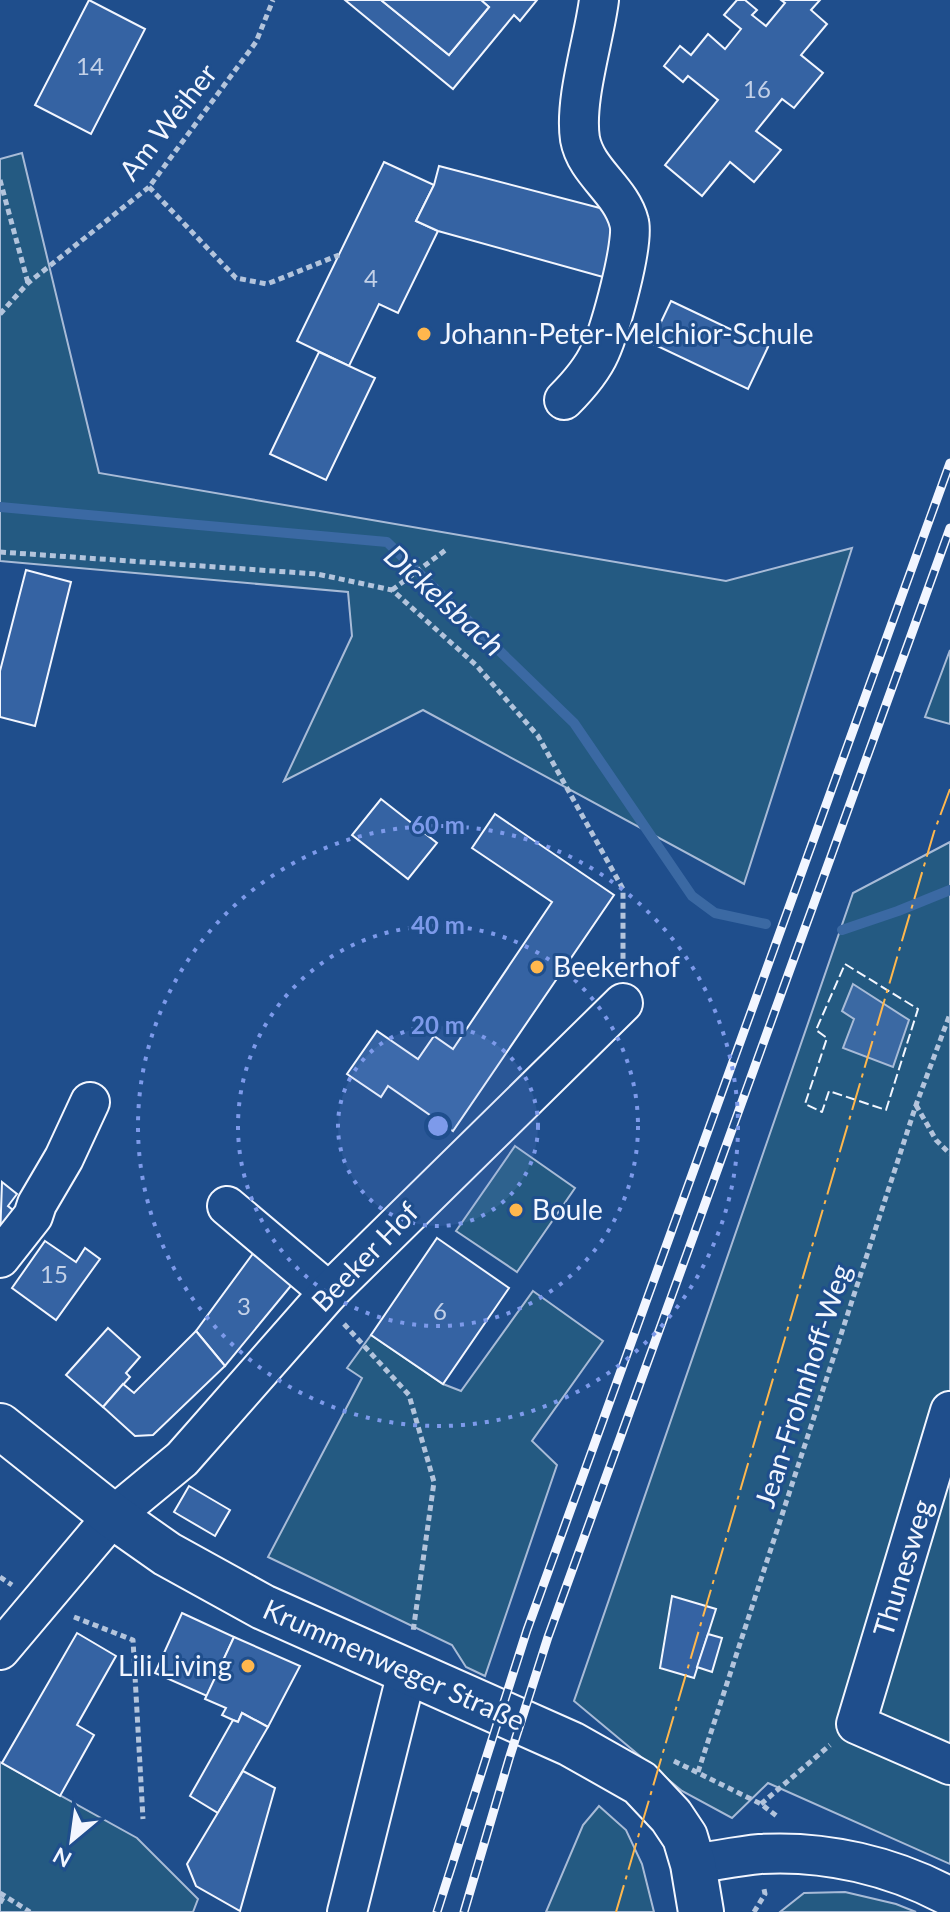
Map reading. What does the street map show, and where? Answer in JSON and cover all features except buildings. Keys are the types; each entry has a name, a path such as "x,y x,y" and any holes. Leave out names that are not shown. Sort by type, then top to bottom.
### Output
{"main road":[{"name":"Krummenweger Straße","path":"0,1426 113,1516 167,1554 263,1607 591,1754 640,1783 671,1816 685,1837 701,1912"}],"street":[{"path":"564,400 581,384 600,353 627,255 630,223 617,198 596,173 582,149 579,134 584,80 599,0"},
{"name":"Beeker Hof","path":"0,1650 113,1516 182,1459 325,1296 623,1003"},
{"path":"0,1258 33,1216 90,1102"},
{"path":"227,1206 325,1296"},
{"name":"Thunesweg","path":"856,1724 950,1414"},
{"path":"347,1912 407,1672"},
{"path":"856,1724 950,1765"},
{"path":"693,1864 761,1854 830,1856 879,1867 950,1897"}],"path":[{"name":"Am Weiher","path":"0,314 28,283 149,187 256,42 273,0"},
{"path":"0,180 28,283"},
{"path":"149,187 236,278 267,284 339,255"},
{"path":"392,590 447,549"},
{"path":"0,552 317,574 392,590 476,665 538,736 623,889 623,1003"},
{"name":"Jean-Frohnhoff-Weg","path":"856,1724 761,1804 698,1772 916,1105 950,1014"},
{"path":"916,1105 936,1140 950,1154"},
{"path":"325,1296 409,1395 434,1482 407,1672"},
{"path":"38,1602 133,1640 143,1819"},
{"path":"0,1903 2,1894 30,1912"}],"shaded area":[{"path":"22,153 99,473 726,581 852,548 744,884 423,710 284,781 352,636 348,592 0,561 0,159"},
{"path":"950,650 950,724 925,717"},
{"path":"950,842 950,1864 768,1783 732,1818 682,1791 574,1701 853,893"},
{"path":"853,984 909,1020 893,1067 843,1048 854,1019 842,1011"},
{"name":"Boule","path":"515,1146 575,1188 517,1272 456,1231"},
{"path":"533,1291 603,1341 532,1441 557,1465 485,1676 466,1667 452,1645 268,1557 362,1378 347,1368 371,1335 443,1384 461,1391"},
{"path":"0,1762 137,1838 198,1899 193,1912 0,1912"},
{"path":"599,1806 626,1830 642,1864 654,1912 546,1912 583,1825"},
{"path":"845,1892 916,1912 780,1912 804,1893"}],"waterway":[{"name":"Dickelsbach","path":"0,507 387,542 574,723 692,896 715,913 766,924"},
{"name":"Dickelsbach","path":"842,930 950,890"}],"railway":[{"path":"437,1912 527,1630 950,463"},
{"path":"464,1912 548,1637 950,528"}],"fence":[{"path":"845,964 918,1009 886,1110 829,1091 822,1112 805,1104 827,1038 816,1030 845,964"}],"power":[{"path":"616,1912 934,832 950,789"}],"place":[{"name":"Johann-Peter-Melchior-Schule","path":"424,334"},
{"name":"Beekerhof","path":"537,967"},
{"name":"Boule","path":"516,1210"},
{"name":"Lili Living","path":"248,1666"}]}
